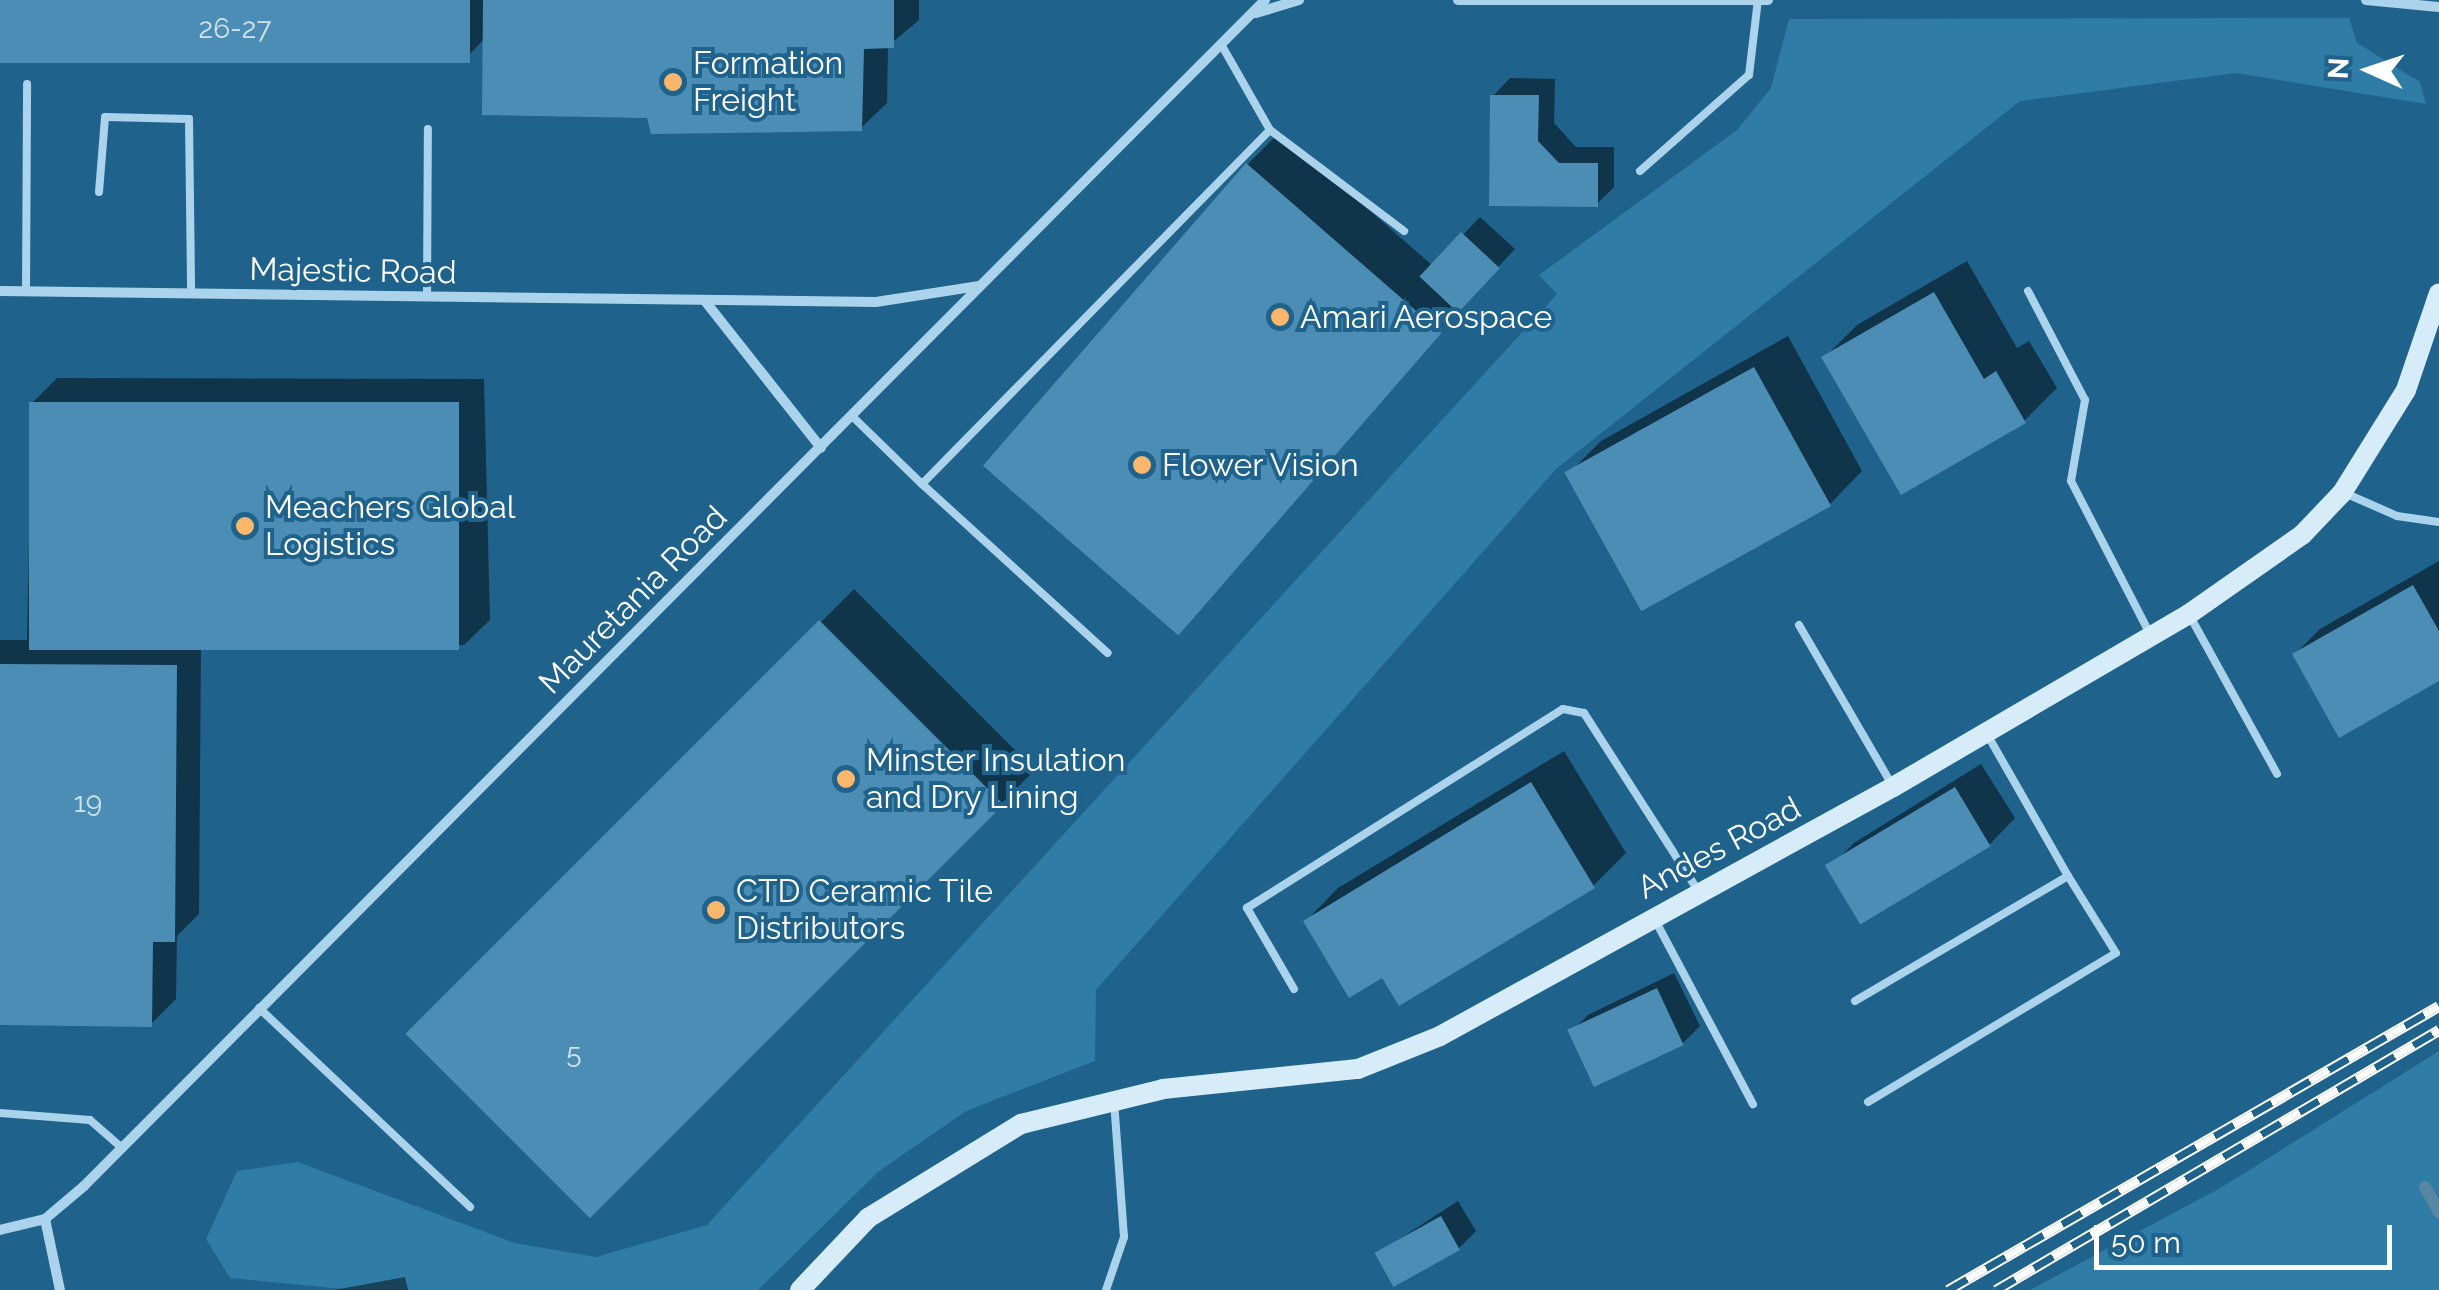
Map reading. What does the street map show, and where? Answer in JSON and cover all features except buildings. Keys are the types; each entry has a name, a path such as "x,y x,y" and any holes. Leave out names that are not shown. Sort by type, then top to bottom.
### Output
{"street":[{"name":"Mauretania Road","path":"45,1220 122,1148 1265,0"},
{"name":"Mauretania Road","path":"1255,14 1299,0"},
{"path":"1458,0 1768,0"},
{"path":"2366,0 2439,8"},
{"name":"Majestic Road","path":"0,291 876,302 979,286"},
{"name":"Andes Road","path":"800,1290 868,1218 1021,1124 1113,1098 1358,1069 1440,1036 1893,787 2189,614 2302,535 2342,492 2406,390 2439,293"},
{"path":"706,301 821,448"},
{"path":"0,1230 45,1220 60,1290"}],"lane":[{"path":"1640,172 1748,74 1758,0"},
{"path":"1221,44 1270,130 1404,231"},
{"path":"26,292 28,84"},
{"path":"100,192 105,116 189,119 191,294"},
{"path":"427,297 428,129"},
{"path":"922,484 1270,130"},
{"path":"2028,291 2086,400 2071,481 2150,636"},
{"path":"852,416 1108,653"},
{"path":"2342,492 2397,516 2439,522"},
{"path":"2189,614 2277,774"},
{"path":"1799,626 1893,787"},
{"path":"1294,989 1247,908 1563,709 1584,713 1699,892"},
{"path":"1868,1102 2116,953 1987,734"},
{"path":"1855,1001 2068,876"},
{"path":"1654,916 1753,1104"},
{"path":"260,1008 470,1207"},
{"path":"1106,1290 1124,1237 1113,1098"},
{"path":"0,1113 90,1120 122,1148"}],"shaded area":[{"path":"2349,18 2357,43 2420,82 2426,104 2236,73 2020,101 1556,469 1096,990 1095,1061 966,1111 878,1172 758,1290 352,1290 230,1278 206,1239 237,1171 298,1162 515,1243 596,1257 707,1225 1557,294 1539,275 1737,130 1771,88 1789,19"},
{"path":"2439,1051 2439,1290 2030,1290 2222,1187"}],"waterway":[{"path":"2425,1187 2439,1212"}],"railway":[{"path":"1948,1290 2439,1006"},
{"path":"1996,1290 2439,1030"}],"place":[{"name":"Formation Freight","path":"673,82"},
{"name":"Amari Aerospace","path":"1280,317"},
{"name":"Flower Vision","path":"1142,465"},
{"name":"Meachers Global Logistics","path":"245,526"},
{"name":"Minster Insulation and Dry Lining","path":"846,779"},
{"name":"CTD Ceramic Tile Distributors","path":"716,910"}]}
